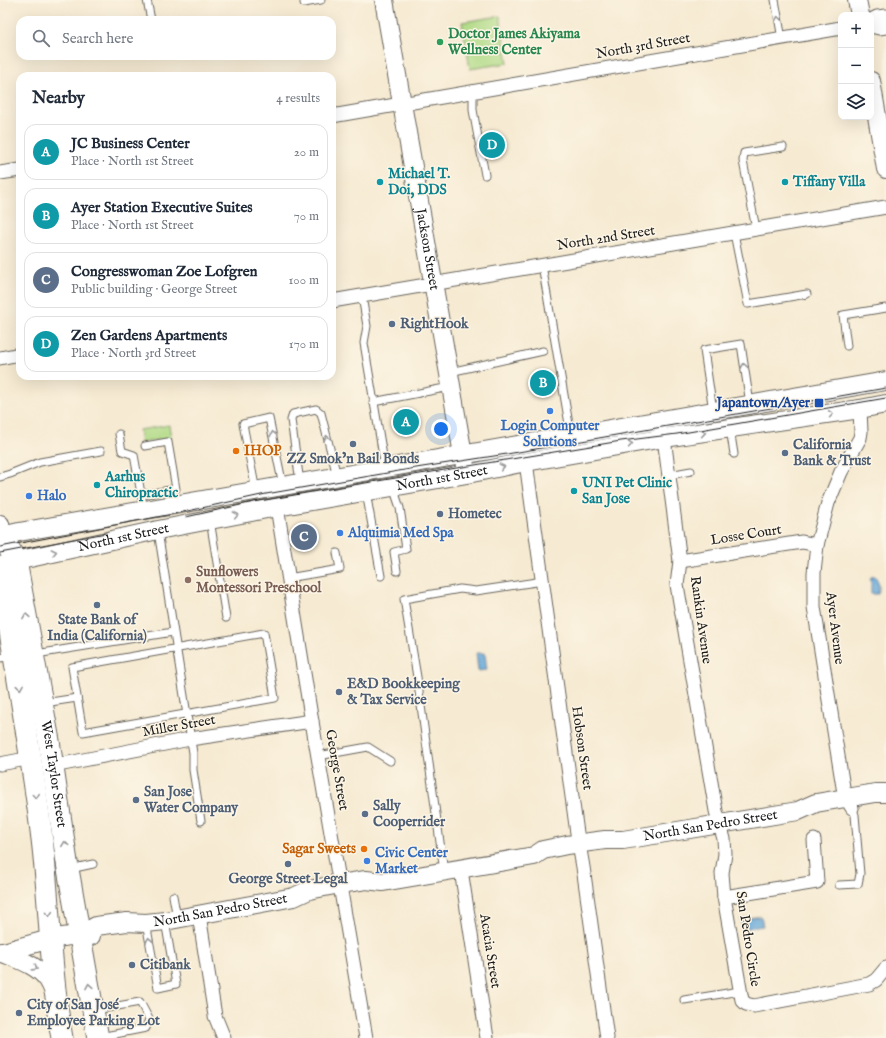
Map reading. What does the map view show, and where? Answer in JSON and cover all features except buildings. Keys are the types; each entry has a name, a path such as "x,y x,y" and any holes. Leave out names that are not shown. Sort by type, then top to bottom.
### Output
{"main road":[{"name":"Jackson Street","path":"384,0 449,380 467,474"},
{"path":"857,0 859,12"},
{"path":"872,84 886,169"},
{"name":"North 1st Street","path":"1,533 143,502 177,497 256,491 886,381"},
{"name":"North 1st Street","path":"4,563 158,530 526,462 664,438 860,410 886,404"},
{"name":"West Taylor Street","path":"1,533 16,656 42,840 56,997 62,1038"},
{"name":"West Taylor Street","path":"16,656 42,703 68,869 98,1038"},
{"name":"North San Pedro Street","path":"849,803 875,793 886,793"},
{"name":"North San Pedro Street","path":"1,953 36,942 80,935 96,926 127,922 146,923 199,915 294,897 309,890 341,889 366,880 383,882 453,871 534,856 543,850 580,849 605,840 623,840 798,811 816,803 876,804 886,800"},
{"path":"1,953 30,965 42,973 49,980 56,997"}],"street":[{"path":"874,18 886,16"},
{"path":"874,27 886,27"},
{"name":"North 3rd Street","path":"336,115 838,29"},
{"path":"0,174 16,171"},
{"name":"North 2nd Street","path":"336,300 886,207"},
{"path":"0,358 16,355"},
{"name":"Ayer Avenue","path":"849,803 814,606 814,573 817,545 828,503 841,472 860,438 860,410"},
{"name":"Rankin Avenue","path":"653,422 664,435 680,561 677,586 719,825"},
{"name":"Hobson Street","path":"526,462 607,1038"},
{"name":"George Street","path":"277,507 366,1038"},
{"name":"Losse Court","path":"680,561 802,542 817,545"},
{"name":"Miller Street","path":"53,766 190,739 312,721"},
{"path":"0,764 31,758"},
{"name":"San Pedro Circle","path":"719,825 724,838 722,874 724,897 741,997 744,1002 754,1006 869,984 876,980 886,968"},
{"path":"724,897 817,882 814,840"},
{"name":"Acacia Street","path":"453,871 487,1038"},
{"path":"199,915 216,1016 224,1038"}],"lane":[{"path":"147,0 150,16"},
{"path":"304,3 321,0"},
{"path":"775,0 782,39"},
{"path":"473,92 473,110 485,175"},
{"path":"756,229 743,161 744,153 783,147"},
{"path":"734,233 748,304 807,294"},
{"path":"542,265 571,436"},
{"path":"362,296 367,326 364,343 385,468"},
{"path":"847,346 843,314 886,308"},
{"path":"714,411 704,350 741,344 750,405"},
{"path":"373,402 543,351"},
{"path":"292,484 291,420 293,414 316,409 322,413 337,476"},
{"path":"256,491 243,424 269,418 292,484"},
{"path":"730,429 734,454"},
{"path":"119,434 122,450 134,455 143,502"},
{"path":"145,446 168,442 177,497"},
{"path":"0,476 10,474 40,462 101,451"},
{"path":"669,475 691,471"},
{"path":"393,487 400,508 406,549 394,552 397,571"},
{"path":"366,492 380,576"},
{"path":"210,520 226,618"},
{"path":"158,530 193,753 193,770 201,821"},
{"path":"288,578 340,569 337,553"},
{"path":"453,871 404,599 460,589 476,591 543,580"},
{"path":"16,656 174,632"},
{"path":"264,633 275,698 83,732 72,667 176,649 264,633"},
{"path":"42,703 77,698"},
{"path":"318,756 368,747 390,761"},
{"path":"839,885 858,884 860,874 855,816 849,803"},
{"path":"68,869 93,864"},
{"path":"146,923 158,988 176,984 171,919 173,896"},
{"path":"684,1000 740,991"},
{"path":"93,1011 140,1002 149,1020 146,1028 98,1038"}],"green space":[{"path":"500,16 508,63 470,69 462,22"},
{"path":"169,425 171,438 141,443 139,430"}],"water":[{"path":"872,576 875,576 878,582 878,594 871,594 870,579"},
{"path":"476,653 485,653 487,670 478,671"},
{"path":"761,916 763,926 742,929 741,919"}],"tram line":[{"path":"0,547 183,512 266,494 886,388"},
{"path":"186,517 254,502 341,487 621,441 677,434 886,398"},
{"path":"0,553 106,533"}],"place":[{"name":"Doctor James Akiyama Wellness Center","path":"440,42"},
{"name":"Zen Gardens Apartments","path":"492,145"},
{"name":"Michael T. Doi, DDS","path":"380,182"},
{"name":"Tiffany Villa","path":"785,182"},
{"name":"RightHook","path":"392,324"},
{"name":"Ayer Station Executive Suites","path":"543,383"},
{"name":"Japantown/Ayer","path":"819,403"},
{"name":"Login Computer Solutions","path":"550,411"},
{"name":"JC Business Center","path":"406,422"},
{"name":"ZZ Smok’n Bail Bonds","path":"353,444"},
{"name":"IHOP","path":"236,451"},
{"name":"California Bank & Trust","path":"785,453"},
{"name":"Aarhus Chiropractic","path":"97,485"},
{"name":"UNI Pet Clinic San Jose","path":"574,491"},
{"name":"Halo","path":"29,496"},
{"name":"Hometec","path":"440,514"},
{"name":"Alquimia Med Spa","path":"340,533"},
{"name":"Congresswoman Zoe Lofgren","path":"304,537"},
{"name":"Sunflowers Montessori Preschool","path":"188,580"},
{"name":"State Bank of India (California)","path":"97,605"},
{"name":"E&D Bookkeeping & Tax Service","path":"339,692"},
{"name":"San Jose Water Company","path":"136,800"},
{"name":"Sally Cooperrider","path":"365,814"},
{"name":"Sagar Sweets","path":"364,849"},
{"name":"Civic Center Market","path":"367,861"},
{"name":"George Street Legal","path":"288,864"},
{"name":"Citibank","path":"132,965"},
{"name":"City of San José Employee Parking Lot","path":"19,1013"}]}
